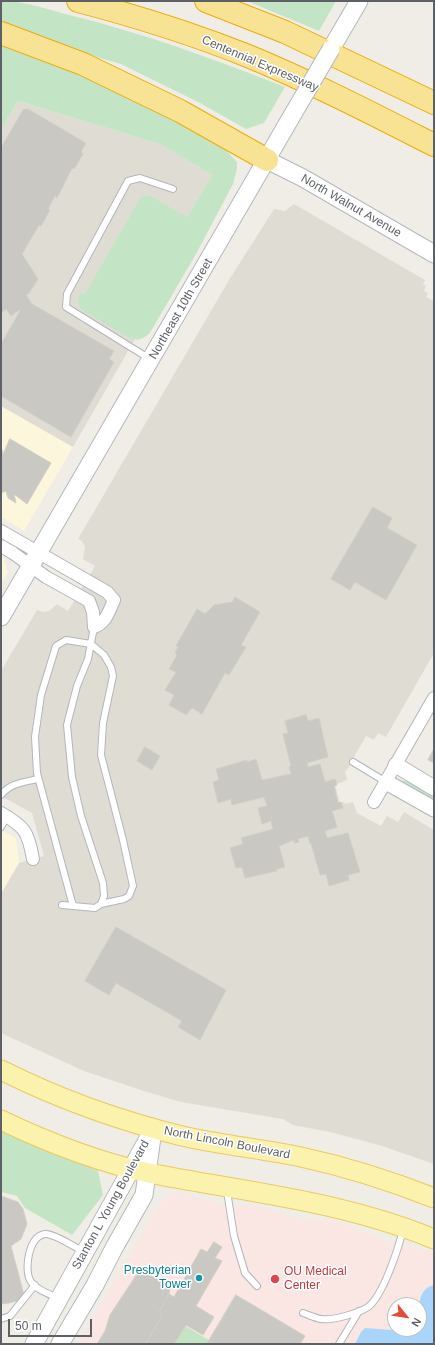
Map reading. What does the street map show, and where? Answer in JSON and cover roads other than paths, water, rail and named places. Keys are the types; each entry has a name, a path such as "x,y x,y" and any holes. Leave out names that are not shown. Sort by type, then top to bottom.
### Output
{"highway":[{"name":"Centennial Expressway","path":"78,1 120,12 247,56 365,110 434,145"},
{"path":"206,1 285,32 434,103"},
{"path":"1,33 83,64 180,111 267,160"}],"main road":[{"name":"Northeast 10th Street","path":"1,617 152,360 355,7"},
{"name":"North Walnut Avenue","path":"267,160 303,178 434,254"},
{"name":"North Lincoln Boulevard","path":"1,1070 73,1102 154,1128 200,1140 321,1162 367,1174 434,1198"},
{"path":"1,1120 86,1154 139,1170 313,1202 403,1227 434,1239"},
{"name":"Stanton L Young Boulevard","path":"38,1342 59,1298 84,1252 139,1170 154,1128"},
{"name":"Stanton L Young Boulevard","path":"60,1344 95,1285 144,1195 139,1170"}],"street":[{"path":"1,531 34,559 46,577 89,601 93,612 94,627 100,625 107,617 113,598 87,579 34,559 1,546"},
{"path":"374,802 434,698"},
{"path":"396,766 434,788"},
{"path":"386,782 434,810"},
{"path":"3,819 20,824 27,833 33,859"}],"lane":[{"path":"152,360 66,307 67,294 128,181 140,178 173,189"},
{"path":"94,627 88,659 77,686 67,724 72,777 81,816 102,883 104,896 101,904"},
{"path":"62,905 73,906 95,908 101,904 124,899 128,896 133,886 123,840 101,755 103,723 113,676 111,667 104,655 91,644 66,640 56,646 41,695 35,737 38,779 73,906"},
{"path":"353,762 386,782"},
{"path":"1,795 6,788 14,784 38,779"},
{"path":"226,1187 234,1236 245,1273 257,1286"},
{"path":"303,1313 322,1320 350,1315 369,1306 385,1282 400,1244 403,1227"},
{"path":"59,1298 30,1281 28,1268 29,1253 38,1236 45,1234 52,1235 84,1252"},
{"path":"1,1319 10,1316 35,1285"},
{"path":"339,1344 359,1311"}],"water":[{"path":"434,1285 434,1344 355,1344 361,1332 365,1328 387,1330 387,1337 427,1337 427,1297 421,1297 428,1287"}],"place":[{"name":"Presbyterian Tower","path":"199,1278"},
{"name":"OU Medical Center","path":"275,1279"}]}
